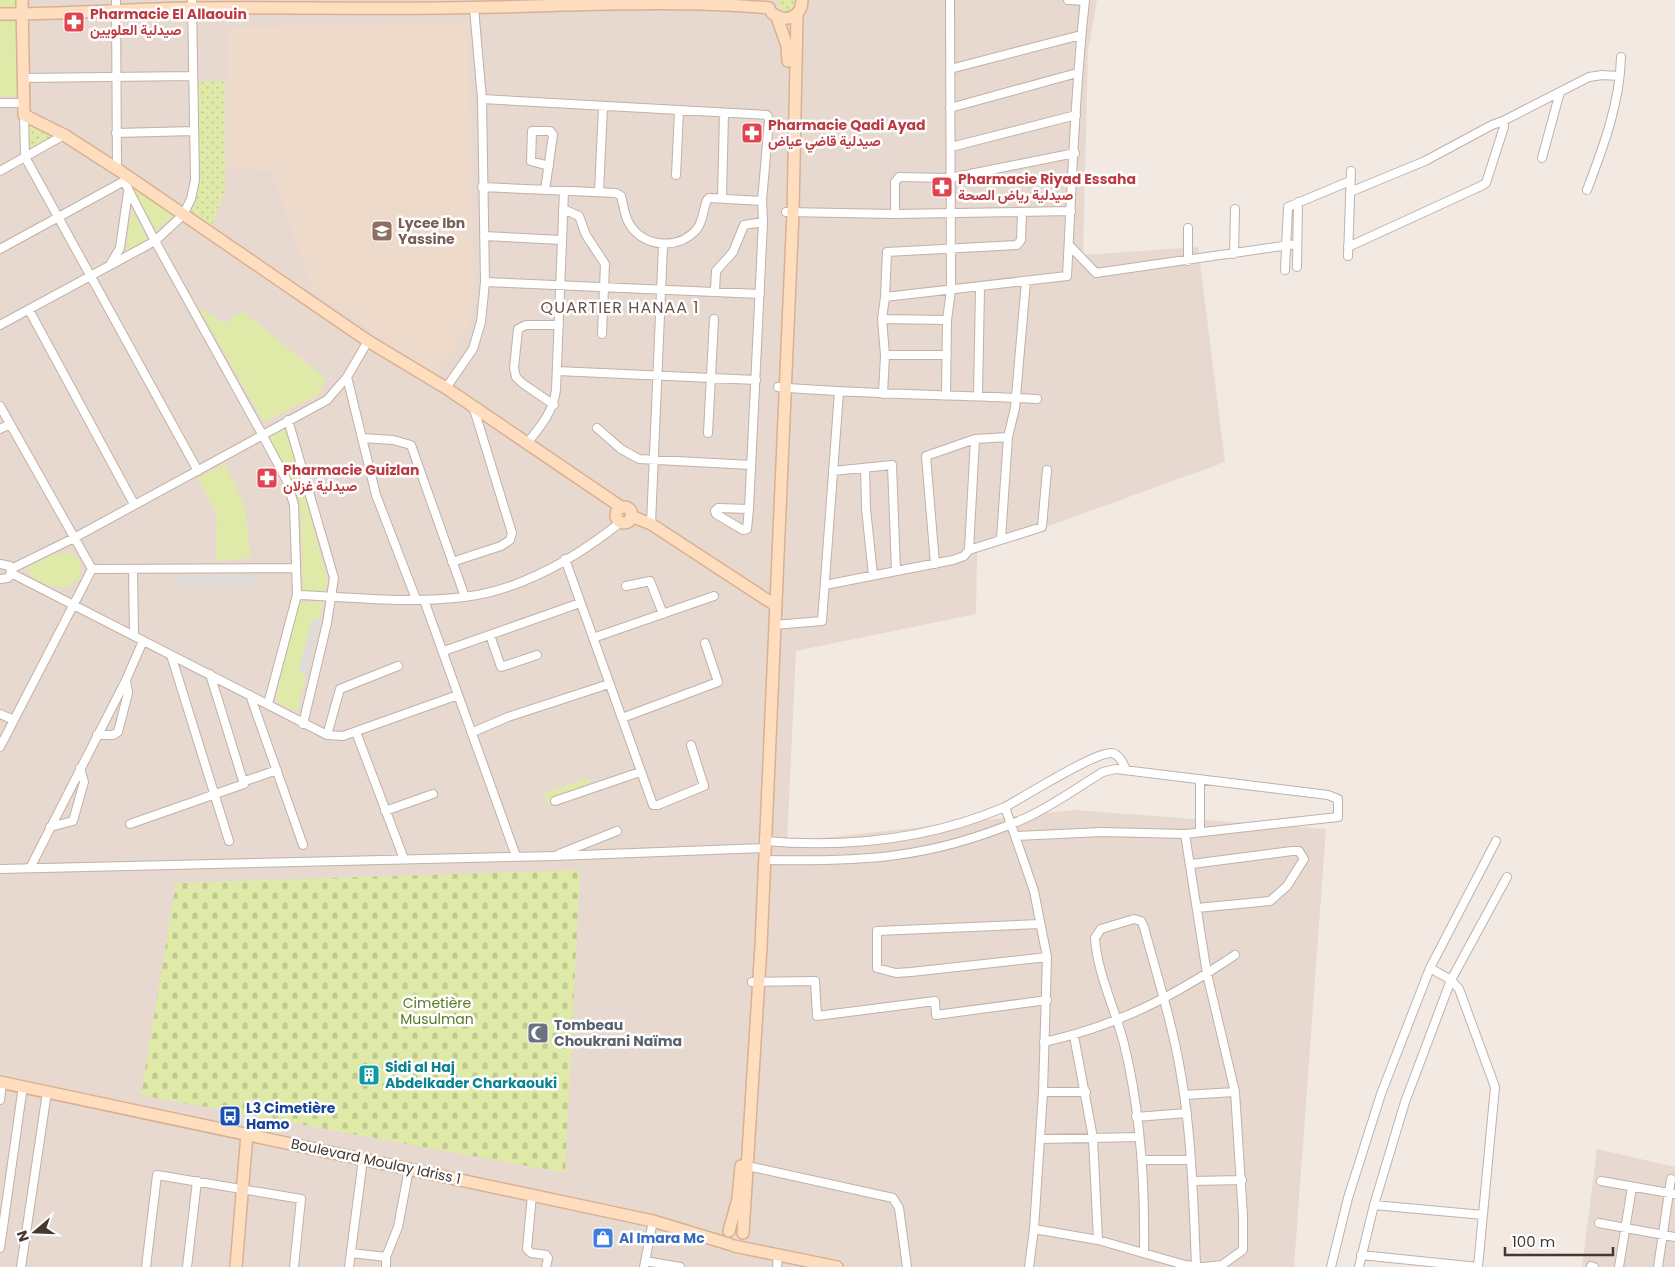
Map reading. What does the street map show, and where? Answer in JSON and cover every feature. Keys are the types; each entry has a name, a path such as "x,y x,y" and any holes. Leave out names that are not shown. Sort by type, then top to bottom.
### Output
{"main road":[{"path":"22,0 24,109 117,169 127,183 184,215 368,341 446,388 621,507 629,508 631,516"},
{"path":"0,14 117,12 191,4 460,4 474,8 553,3 741,1 771,8 787,19 803,5"},
{"path":"730,1238 740,1245 744,1235 745,1165 763,849 768,686 790,212 803,5"},
{"path":"771,8 783,34 788,60 790,212"},
{"path":"621,507 618,509 616,516 621,522 627,521 631,516"},
{"path":"631,516 650,524 772,603"},
{"path":"768,686 774,625 772,603"},
{"name":"Boulevard Moulay Idriss 1","path":"1,1082 363,1158 653,1221 693,1232 730,1238"},
{"path":"236,1267 247,1134"},
{"path":"730,1238 745,1165"},
{"path":"730,1238 737,1228 744,1235 778,1254"},
{"path":"730,1238 778,1254 837,1267"}],"street":[{"path":"116,0 117,169"},
{"path":"946,395 947,320 951,290 950,0"},
{"path":"885,298 1067,276 1075,153 1077,73 1085,1 1068,0"},
{"path":"0,325 111,263 127,258 155,241 184,215 191,199 195,180 191,4"},
{"path":"446,388 473,349 481,322 485,282 482,99 474,8"},
{"path":"950,69 1081,35"},
{"path":"1587,190 1607,140 1621,57"},
{"path":"950,108 1077,73"},
{"path":"1350,192 1425,161 1492,124 1503,121 1596,75 1619,76"},
{"path":"23,78 115,79 193,76"},
{"path":"1542,158 1560,92"},
{"path":"482,99 679,111 765,114 768,117 762,200 760,294 749,509 745,530 716,514 715,511 718,508 749,509"},
{"path":"0,103 24,109 25,157 198,471"},
{"path":"599,192 604,107"},
{"path":"676,175 679,111"},
{"path":"722,198 724,112"},
{"path":"951,147 1076,115"},
{"path":"1348,247 1486,183 1504,127 1503,121"},
{"path":"116,133 194,131"},
{"path":"544,190 549,166 552,132 532,131 531,161 549,166"},
{"path":"0,171 64,135"},
{"path":"896,214 896,179 950,178 1075,153"},
{"path":"1348,256 1351,171"},
{"path":"1285,270 1287,209 1298,202 1350,181"},
{"path":"0,249 127,183"},
{"path":"127,183 155,241 287,481 294,505 297,596 268,704"},
{"path":"111,263 120,248 127,183"},
{"path":"482,187 619,194 625,215 635,232 663,245 679,241 696,231 707,200 713,198 762,200"},
{"path":"528,442 554,405 564,191"},
{"path":"1297,267 1298,202"},
{"path":"564,209 579,216 586,235 603,260 605,285 602,334"},
{"path":"1234,254 1235,209"},
{"path":"790,212 950,214 1071,211"},
{"path":"883,394 885,355 882,319 887,252 1017,245 1021,240 1022,213"},
{"path":"715,291 716,271 733,252 744,225 763,222"},
{"path":"1188,228 1188,261"},
{"path":"484,236 562,240"},
{"path":"1069,245 1096,273 1296,244"},
{"path":"650,524 663,245"},
{"path":"1002,539 1008,437 1013,423 1016,398 1026,281"},
{"path":"485,282 605,285 760,294"},
{"path":"978,395 980,287"},
{"path":"28,310 134,504"},
{"path":"708,433 714,319"},
{"path":"882,319 947,320"},
{"path":"554,405 522,383 516,377 514,368 518,329 526,325 559,326"},
{"path":"1,582 8,578 11,571 327,400 348,377 368,341"},
{"path":"885,355 947,355"},
{"path":"557,371 657,374 756,380"},
{"path":"348,377 376,496 416,599"},
{"path":"782,388 883,394 978,395 1037,399"},
{"path":"774,625 822,621 838,392"},
{"path":"0,406 92,569"},
{"path":"452,562 502,546 510,540 512,533 473,406"},
{"path":"288,420 334,578 327,623 303,724"},
{"path":"0,429 10,424"},
{"path":"597,428 639,459 751,465"},
{"path":"935,564 926,456 975,439 1008,437"},
{"path":"362,438 393,440 411,445 465,597"},
{"path":"969,550 975,439"},
{"path":"833,471 892,466 896,570"},
{"path":"865,468 866,509 873,575"},
{"path":"825,585 961,558 969,550 1042,527 1047,470"},
{"path":"297,596 424,600 465,597 526,580 565,559 621,522"},
{"path":"565,559 652,805 658,806 702,788 704,782 691,745"},
{"path":"0,563 7,564 11,571 134,634 143,641 327,735 337,737 356,732 458,695"},
{"path":"92,569 296,568"},
{"path":"0,748 92,569"},
{"path":"133,570 134,634"},
{"path":"626,586 650,581 663,614"},
{"path":"593,638 714,596"},
{"path":"424,600 444,651 516,856"},
{"path":"444,651 580,603"},
{"path":"490,636 501,667 537,655"},
{"path":"30,868 126,680 143,641"},
{"path":"622,718 718,682 705,643"},
{"path":"171,655 229,841"},
{"path":"327,735 340,689 398,666"},
{"path":"210,674 245,782"},
{"path":"97,735 113,735 118,732 128,693 126,680"},
{"path":"473,732 508,717 609,684"},
{"path":"250,695 303,845"},
{"path":"0,714 14,720"},
{"path":"356,732 404,859"},
{"path":"0,869 554,856 763,849 923,833 978,818 1005,807 1078,766 1108,753 1115,754 1122,759 1126,770"},
{"path":"50,826 73,821 84,782 84,775 80,768"},
{"path":"130,824 243,786 245,782 277,770"},
{"path":"763,849 842,861 913,854 958,843 1011,823 1050,804 1103,772 1126,770 1328,795 1335,797 1340,804 1338,817 1186,834 1102,832 1016,836"},
{"path":"555,801 640,772"},
{"path":"1200,779 1200,832"},
{"path":"385,811 433,794"},
{"path":"1005,807 1034,891 1047,957 1043,1092 1034,1229 1029,1267"},
{"path":"554,856 617,832"},
{"path":"1034,1229 1098,1240 1144,1252 1178,1264 1196,1266 1222,1264 1243,1250 1242,1180 1235,1092 1207,974 1186,834"},
{"path":"1331,1267 1348,1198 1378,1103 1430,968 1496,841"},
{"path":"1192,864 1292,851 1299,851 1304,860 1287,886 1270,901 1197,908"},
{"path":"1359,1267 1374,1205 1406,1102 1451,980 1507,878"},
{"path":"1144,1252 1143,1160 1124,1045 1095,944 1095,938 1101,929 1134,919 1141,921 1172,1031 1184,1096 1193,1181 1196,1266"},
{"path":"1040,924 877,931 877,968 896,972 919,972 1047,957"},
{"path":"1044,1042 1074,1036 1117,1021 1163,1000 1236,955"},
{"path":"1361,1255 1478,1267 1495,1087 1459,989 1451,980 1430,968"},
{"path":"755,982 815,981 817,1016 935,1001 936,1015 1047,1000"},
{"path":"1074,1036 1086,1092 1093,1138 1098,1240"},
{"path":"0,1100 1,1082"},
{"path":"0,1248 24,1086"},
{"path":"21,1267 47,1092"},
{"path":"1043,1092 1086,1092"},
{"path":"1184,1096 1235,1092"},
{"path":"1136,1117 1187,1113"},
{"path":"1040,1139 1139,1137"},
{"path":"349,1267 363,1158"},
{"path":"1143,1160 1191,1160"},
{"path":"745,1165 893,1198 899,1208 906,1266"},
{"path":"386,1267 386,1257 398,1227 409,1169"},
{"path":"146,1267 157,1175 301,1199 294,1267"},
{"path":"1658,1267 1672,1194 1671,1179"},
{"path":"1193,1181 1242,1180"},
{"path":"187,1267 197,1181"},
{"path":"1601,1181 1672,1194"},
{"path":"1619,1267 1632,1187"},
{"path":"532,1195 527,1249 531,1253 546,1255 548,1258 546,1267"},
{"path":"1374,1205 1483,1215"},
{"path":"653,1221 645,1264 680,1267"},
{"path":"1599,1223 1675,1236"},
{"path":"351,1253 386,1257"},
{"path":"777,1267 778,1254"}],"shaded area":[{"path":"0,0 1097,0 1088,51 1083,255 1198,247 1225,462 977,552 976,614 796,651 787,842 1075,810 1326,829 1294,1267 0,1267"},
{"name":"Lycee Ibn Yassine","path":"468,22 474,304 469,325 435,375 312,290 271,171 227,170 228,28"},
{"path":"254,574 255,586 179,589 178,576"},
{"path":"320,619 306,677 299,670 312,620"},
{"path":"1597,1149 1675,1167 1675,1267 1582,1267"}],"green space":[{"path":"0,0 17,0 17,96 0,96"},
{"path":"777,0 802,0 802,4 788,13 780,8"},
{"path":"225,81 225,190 212,226 188,213 198,184 196,82"},
{"path":"31,122 53,137 31,150 28,124"},
{"path":"133,186 174,214 156,230 131,190"},
{"path":"132,210 148,240 125,254"},
{"path":"198,307 225,323 243,311 326,379 319,394 264,422"},
{"path":"286,426 328,583 323,592 303,591 301,510 295,487 268,435"},
{"path":"225,464 245,507 251,558 216,561 217,516 198,478"},
{"path":"68,552 80,560 81,576 69,586 50,586 30,576 29,567 49,556"},
{"path":"323,601 320,619 312,620 299,670 306,677 297,711 283,706 275,699 299,603"},
{"path":"589,778 592,790 549,805 544,793"},
{"name":"Cimetière Musulman","path":"580,870 565,1173 141,1095 176,883"}],"place":[{"name":"Pharmacie El Allaouin صيدلية العلويين","path":"74,22"},
{"name":"Pharmacie Qadi Ayad صيدلية قاضي عياض","path":"752,133"},
{"name":"Pharmacie Riyad Essaha صيدلية رياض الصحة","path":"942,187"},
{"name":"Lycee Ibn Yassine","path":"382,231"},
{"name":"Pharmacie Guizlan صيدلية غزلان","path":"267,478"},
{"name":"Tombeau Choukrani Naïma","path":"538,1033"},
{"name":"Sidi al Haj Abdelkader Charkaouki","path":"369,1075"},
{"name":"L3 Cimetière Hamo","path":"230,1116"},
{"name":"Al Imara Mc","path":"603,1238"}],"district":[{"name":"QUARTIER HANAA 1","path":"620,307"}]}
